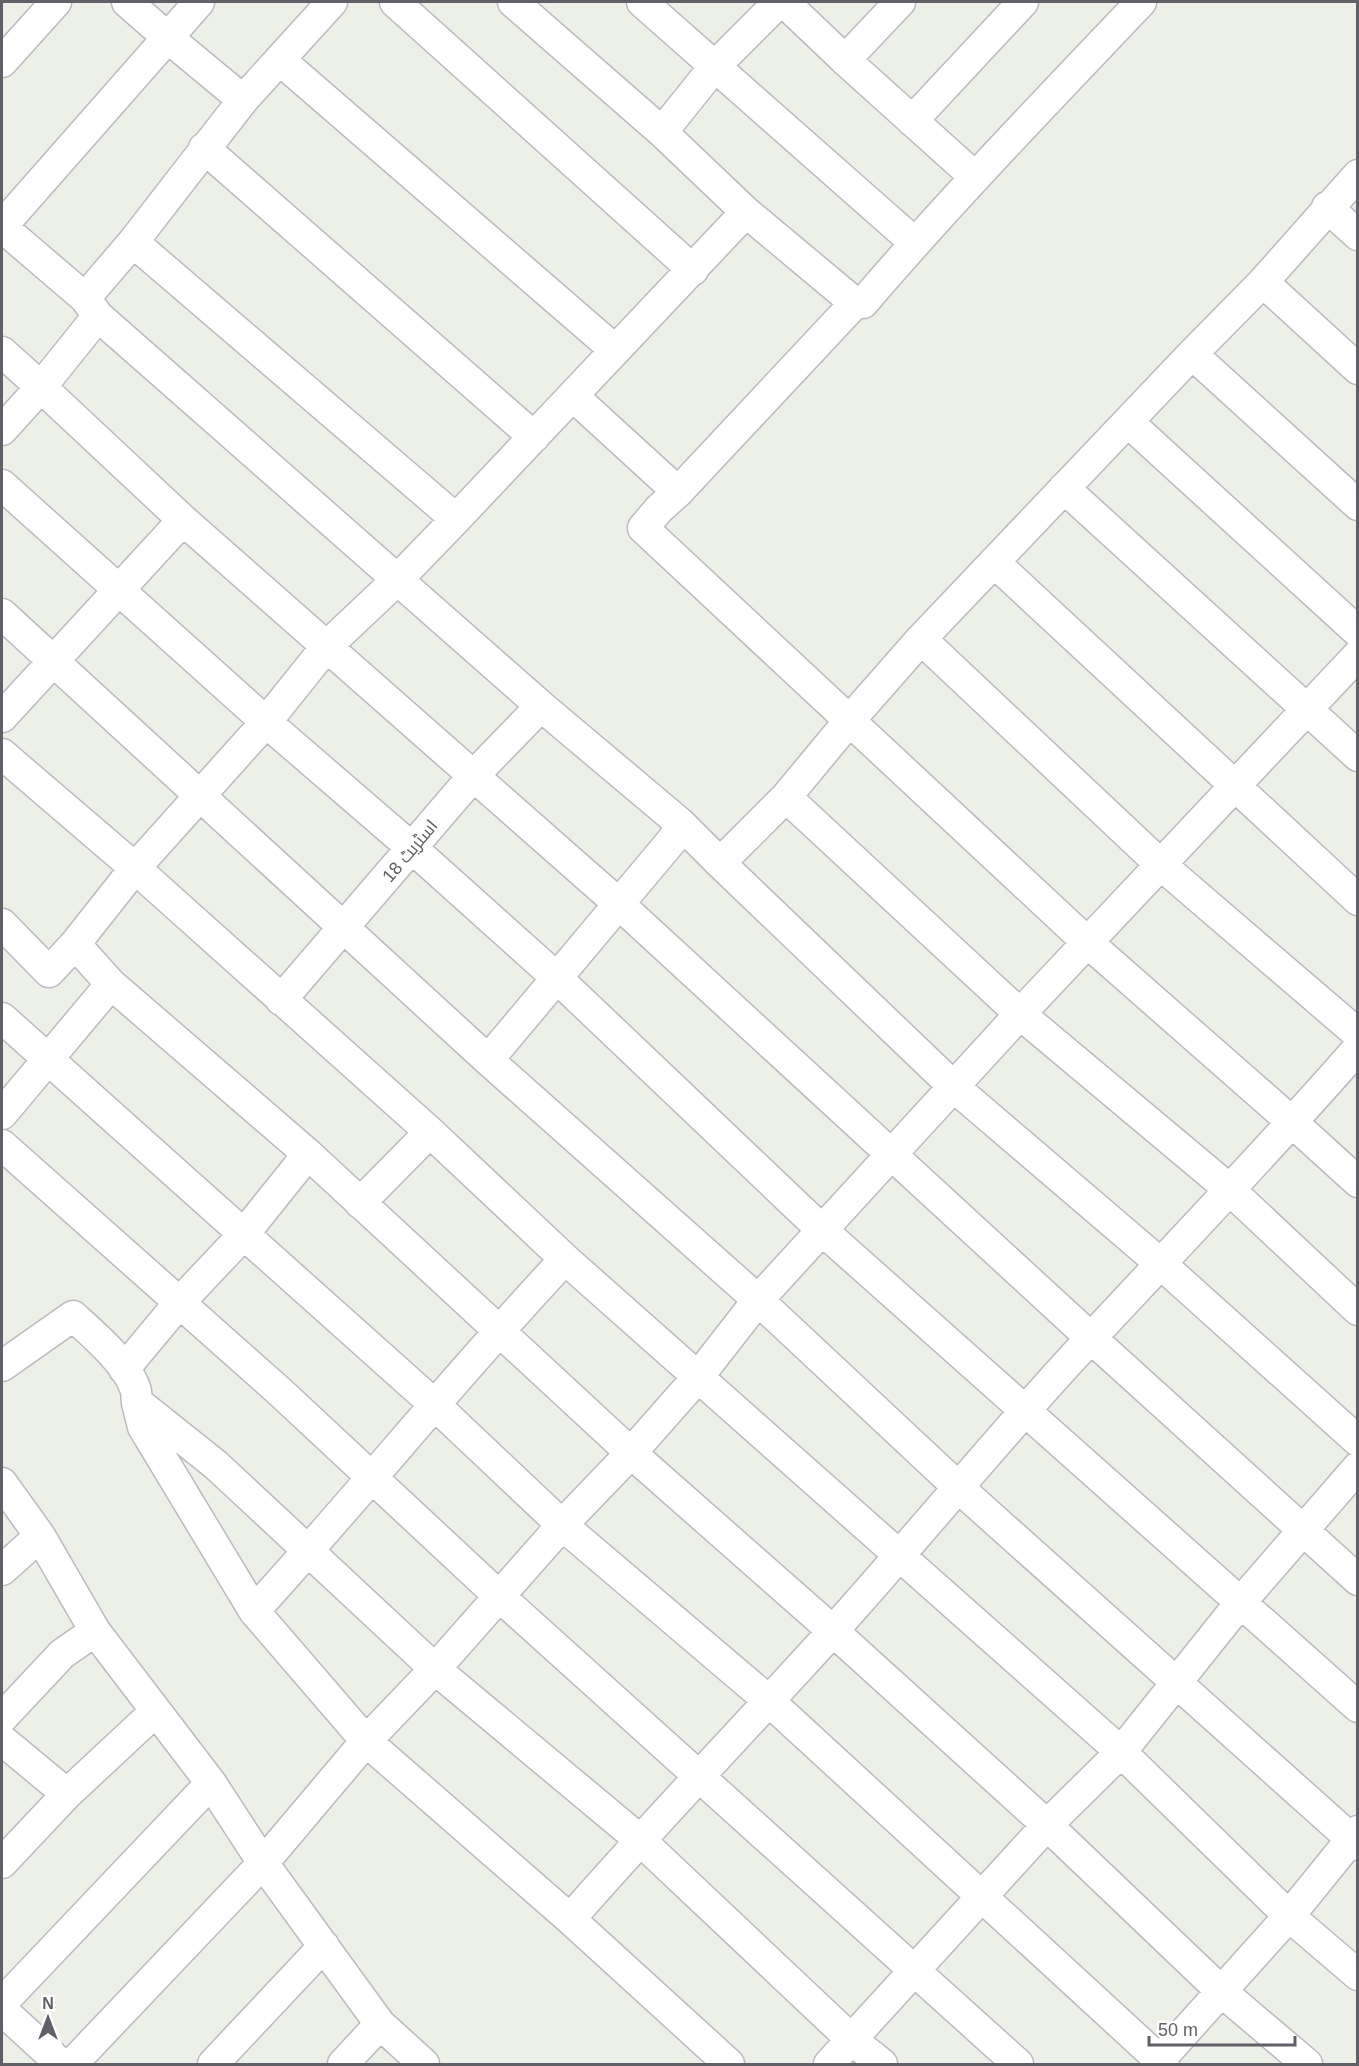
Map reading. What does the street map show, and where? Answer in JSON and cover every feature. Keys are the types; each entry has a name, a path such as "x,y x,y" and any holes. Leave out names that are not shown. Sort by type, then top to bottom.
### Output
{"street":[{"path":"2,62 56,2"},
{"path":"127,2 243,100"},
{"path":"199,2 2,227 542,706 680,823 954,1087 1161,1264 1358,1442"},
{"path":"2,430 41,387 133,242 204,148 243,100 332,2"},
{"path":"395,2 693,270"},
{"path":"513,2 662,132 746,212 855,303 863,303 975,177 1141,2"},
{"path":"642,2 915,243"},
{"path":"662,132 715,66 779,2"},
{"path":"784,2 975,177"},
{"path":"845,60 900,2"},
{"path":"912,121 1023,2"},
{"path":"280,60 615,350"},
{"path":"204,148 534,437"},
{"path":"720,863 786,797 921,639 1263,282 1327,207 1358,175"},
{"path":"1327,207 1358,235"},
{"path":"2,924 49,972 75,944 135,868 266,722 327,646 398,579 574,397 615,350 746,212"},
{"path":"133,242 456,519"},
{"path":"1263,282 1358,369"},
{"path":"855,303 643,528 1087,942 1358,1182"},
{"path":"2,352 183,520 619,904 1358,1580"},
{"path":"1192,354 1358,505"},
{"path":"574,397 678,492"},
{"path":"1128,422 1358,632"},
{"path":"2,485 266,722 412,848 557,978 822,1230 1358,1707"},
{"path":"1064,488 1358,756"},
{"path":"2,717 183,520"},
{"path":"994,562 1358,900"},
{"path":"2,614 488,1060 758,1300 959,1488 1355,1838 1160,2063 769,1701 562,1526 435,1405 2,1018"},
{"path":"921,639 1160,864 1358,1034"},
{"path":"72,2064 263,1863 366,1741 435,1670 499,1596 698,1377 758,1300 1020,1014 1358,655"},
{"name":"اسٹریٹ 18","path":"281,1000 474,775 542,706"},
{"path":"2,754 135,868 430,1132 565,1259 1121,1752 1289,1916 1358,1975"},
{"path":"786,797 1020,1014 1229,1189 1358,1310"},
{"path":"488,1060 674,838 680,823"},
{"path":"75,944 111,984 308,1154 631,1453 833,1631 1047,1825 1222,1992 1307,2064"},
{"path":"2,1114 111,984"},
{"path":"570,1920 640,1840 833,1631 1025,1410 1293,1123 1358,1048"},
{"path":"360,1203 430,1132"},
{"path":"2,1145 279,1390 499,1596 1018,2064"},
{"path":"124,1369 179,1303 244,1234 308,1154"},
{"path":"254,1611 309,1551 498,1330 565,1259"},
{"path":"2,1366 73,1316 96,1336 124,1369 135,1388 143,1427 254,1611 366,1741 570,1920 729,2064"},
{"path":"137,1402 216,1465 435,1670 640,1840 852,2040 882,2064"},
{"path":"829,2064 1047,1825 1121,1752 1240,1604 1358,1467"},
{"path":"2,1483 40,1536 95,1631 211,1783 263,1863 380,2024 424,2064"},
{"path":"2,1570 40,1536"},
{"path":"2,1718 62,1654 95,1631"},
{"path":"2,1863 67,1794 156,1711"},
{"path":"2,1740 67,1794"},
{"path":"2,2003 211,1783"},
{"path":"213,2064 324,1946"},
{"path":"2,2010 61,2064"},
{"path":"343,2064 380,2024"}]}
